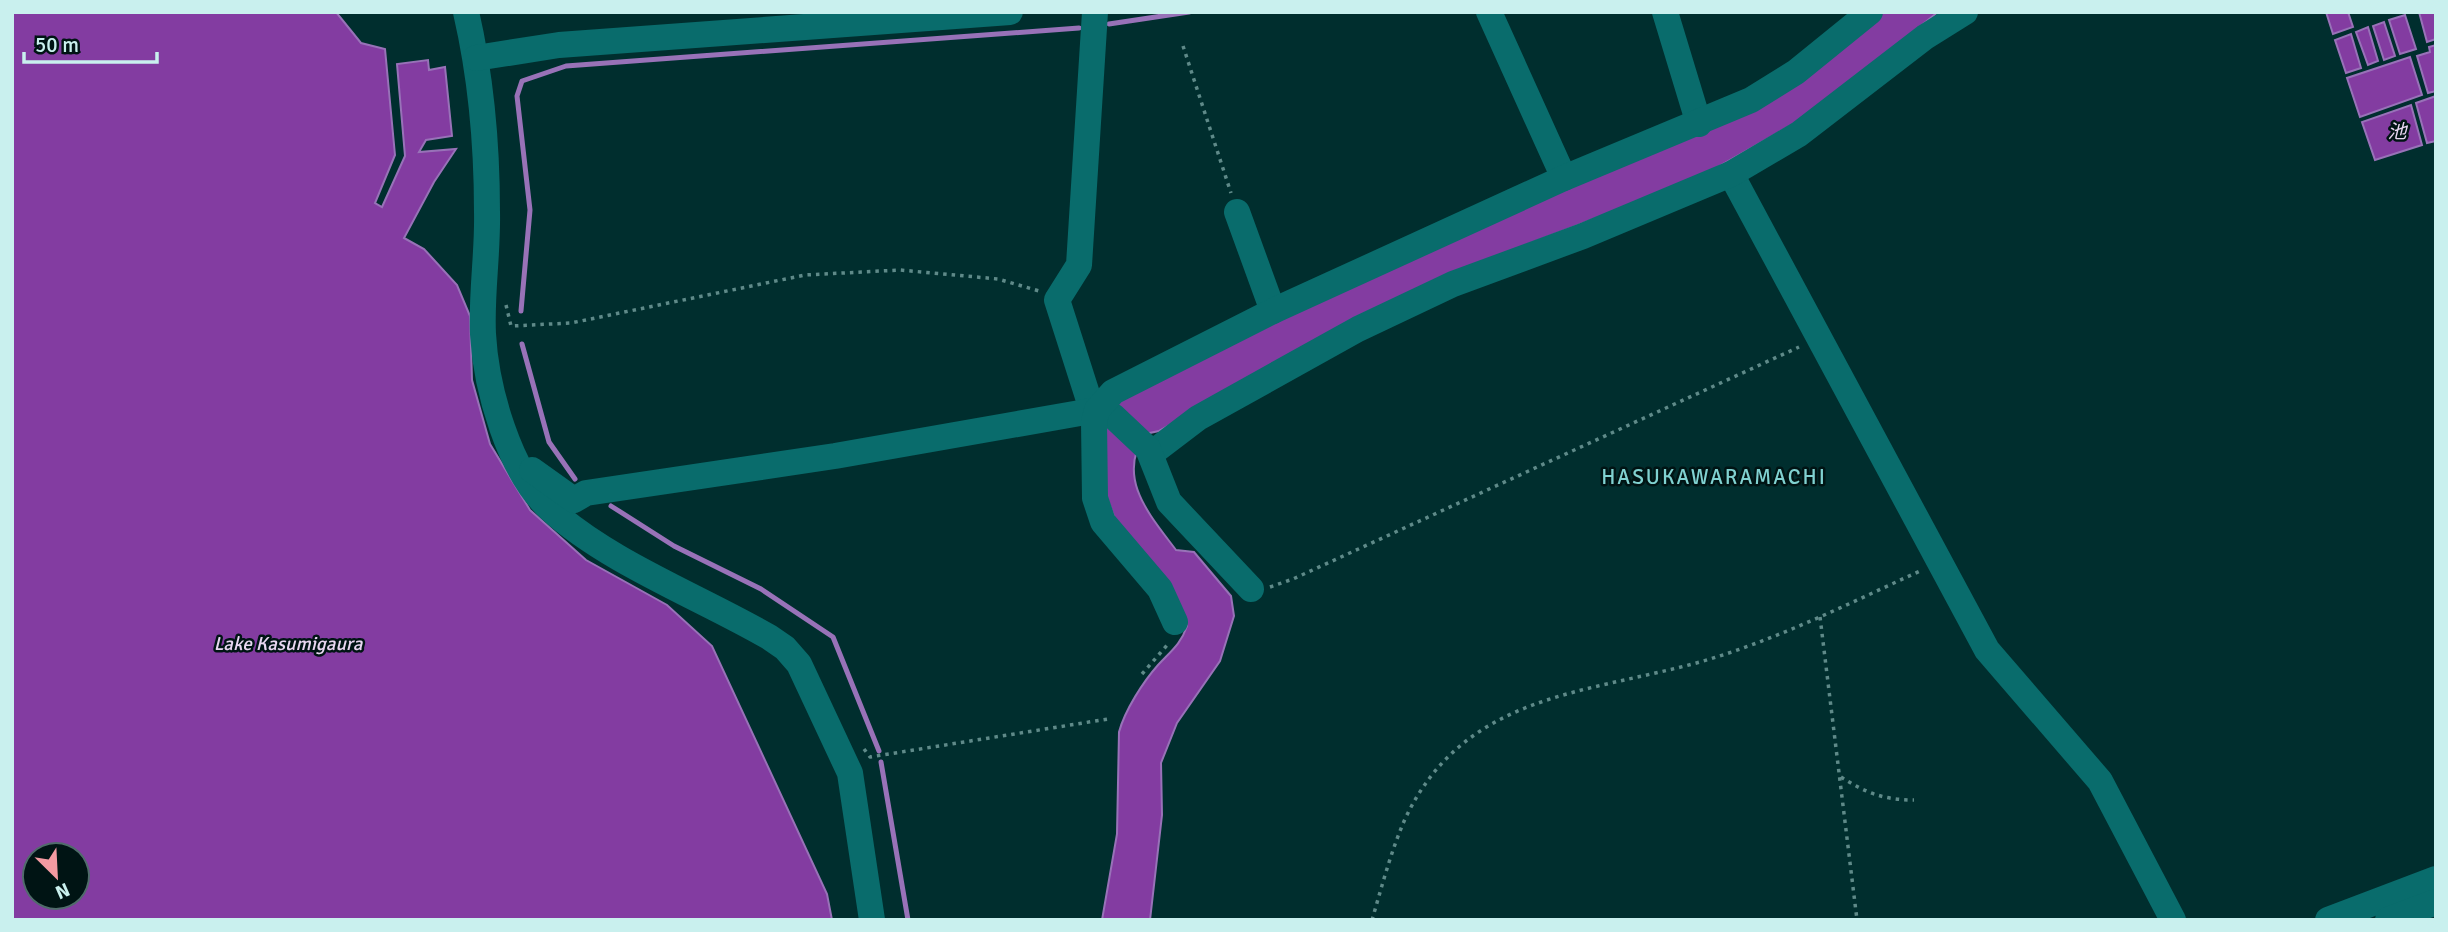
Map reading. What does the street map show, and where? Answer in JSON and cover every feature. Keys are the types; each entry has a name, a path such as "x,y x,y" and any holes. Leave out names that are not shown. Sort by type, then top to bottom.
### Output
{"street":[{"path":"466,12 476,58 488,212 483,334 488,372 514,456 524,479 550,509 575,528 648,573 769,637 785,648 799,664 850,773 872,920"},
{"path":"476,58 559,45 914,16 1010,12"},
{"path":"1095,12 1079,265 1057,300 1088,397 1146,448 1170,502 1251,589"},
{"path":"1489,12 1564,178"},
{"path":"1665,12 1699,124"},
{"path":"1175,622 1160,589 1103,522 1096,498 1093,457 1113,392 1273,312 1564,178 1699,124 1773,87 1870,12"},
{"path":"1146,448 1358,329 1453,284 1583,236 1731,174 1799,134 1925,37 1965,12"},
{"path":"1731,174 1817,339 1987,650 2002,671 2087,764 2112,798 2173,920"},
{"path":"1237,212 1273,312"},
{"path":"514,456 546,483 574,500 586,493 1105,413"},
{"path":"2328,920 2436,879"},
{"path":"2388,920 2436,902"}],"path":[{"path":"1183,46 1237,212"},
{"path":"505,303 511,326 571,323 805,275 900,270 998,279 1024,284 1057,300"},
{"path":"1251,589 1264,589 1293,579 1817,339"},
{"path":"1372,920 1406,817 1449,754 1479,730 1509,713 1543,699 1698,662 1820,617 1938,563"},
{"path":"1820,617 1857,920"},
{"path":"1142,674 1173,638 1175,622"},
{"path":"855,739 870,757 1108,719"},
{"path":"1841,777 1865,793 1888,800 1914,800"}],"water":[{"name":"Lake Kasumigaura","path":"12,12 336,12 361,43 385,49 395,155 375,203 382,207 405,156 397,64 428,60 429,70 445,67 452,136 426,140 419,152 456,149 434,182 404,238 424,249 457,285 470,316 472,380 490,444 530,510 586,560 667,605 712,646 827,894 832,920 12,920"},
{"path":"1880,12 1938,12 1811,114 1693,181 1440,278 1159,431 1145,434 1137,450 1134,466 1140,495 1176,550 1194,552 1231,596 1234,616 1220,661 1177,723 1161,763 1162,815 1150,920 1102,920 1117,834 1119,732 1141,688 1179,643 1187,626 1116,522 1104,490 1105,420 1115,401 1314,299 1716,124"},
{"path":"2326,12 2348,12 2353,27 2333,34"},
{"path":"2419,12 2436,12 2436,39 2427,42"},
{"path":"2405,15 2416,49 2400,54 2389,20"},
{"path":"2384,22 2395,56 2384,60 2373,26"},
{"path":"2368,27 2378,61 2368,65 2356,32"},
{"path":"2351,34 2361,68 2346,73 2335,40"},
{"path":"2436,45 2436,91 2428,93 2417,56 2430,52 2429,47"},
{"path":"2410,57 2422,95 2360,117 2347,78"},
{"path":"2436,96 2436,141 2427,143 2416,103"},
{"name":"池","path":"2411,105 2422,145 2375,160 2362,122"}],"waterway":[{"path":"1109,24 1189,12"},
{"path":"521,311 530,210 517,96 522,81 566,66 1079,28"},
{"path":"522,344 549,442 575,479"},
{"path":"611,506 674,546 761,589 833,637 879,751"},
{"path":"881,762 908,920"}],"district":[{"name":"HASUKAWARAMACHI","path":"1714,477"}]}
